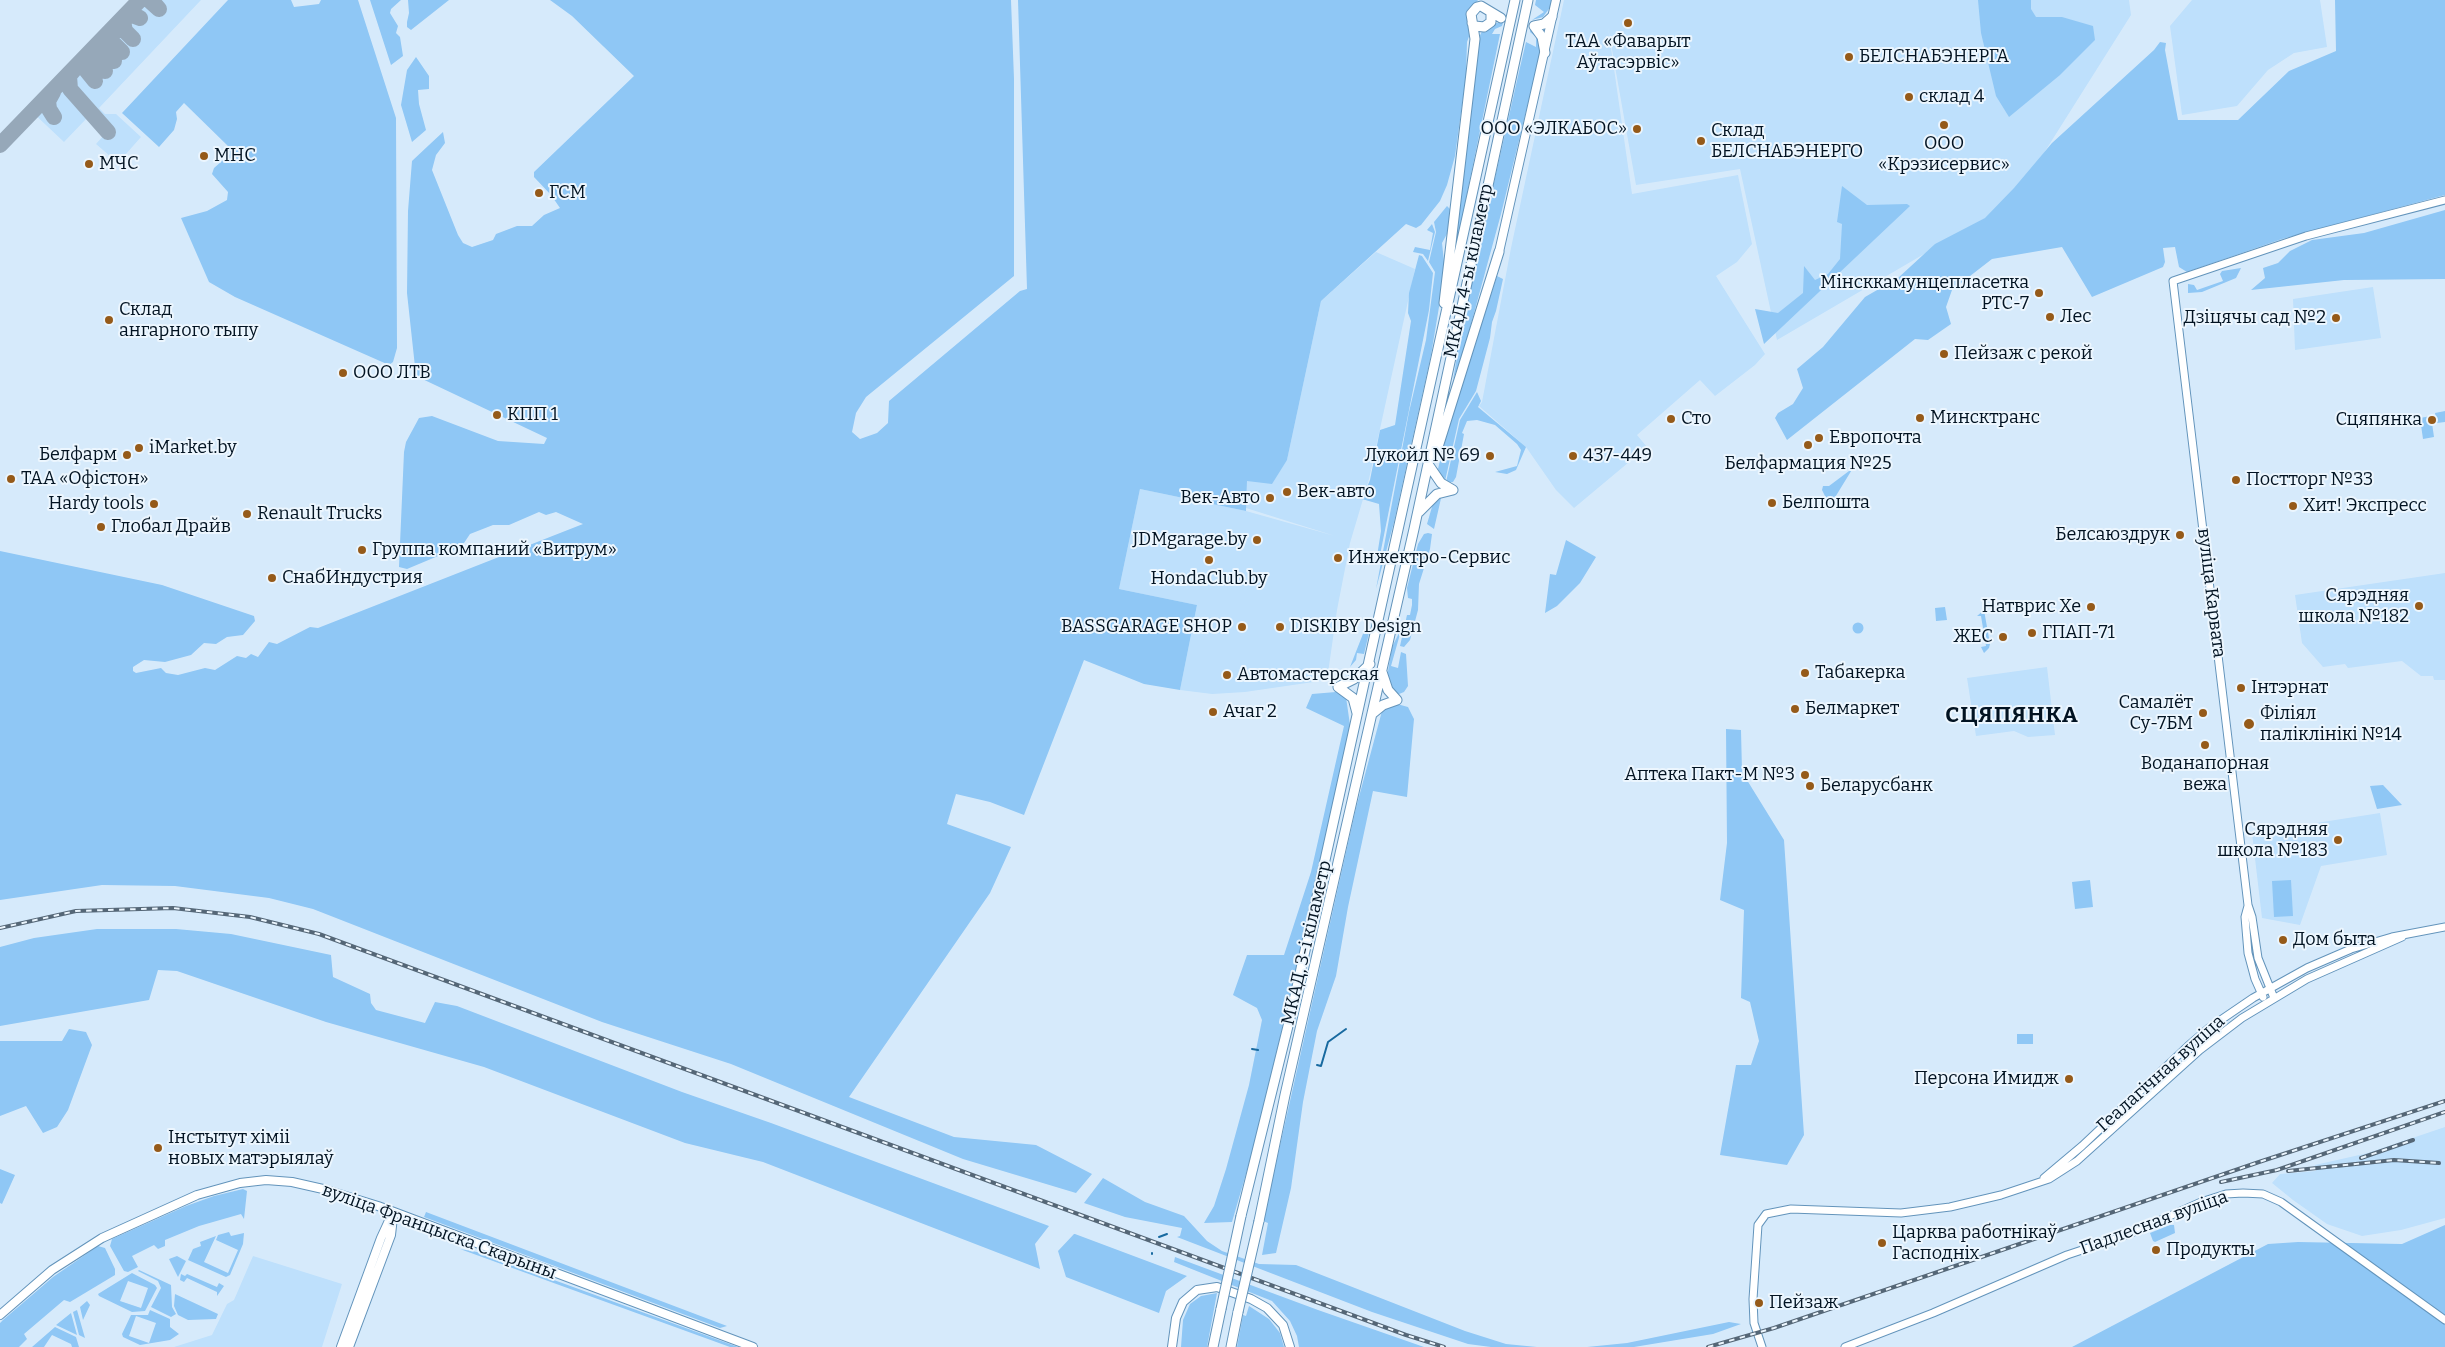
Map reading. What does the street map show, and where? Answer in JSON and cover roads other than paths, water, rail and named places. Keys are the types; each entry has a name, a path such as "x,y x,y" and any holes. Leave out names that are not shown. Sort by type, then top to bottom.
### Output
{"highway":[{"path":"1472,23 1479,28 1484,27 1490,15 1485,0"},
{"name":"МКАД, 4-ы кіламетр","path":"1398,538 1515,0"},
{"name":"МКАД, 4-ы кіламетр","path":"1411,541 1528,0"},
{"path":"1441,338 1448,257 1474,39 1471,14 1479,4 1485,7 1490,15"},
{"path":"1534,26 1544,24 1552,18"},
{"path":"1534,26 1550,30"},
{"path":"1534,26 1542,37 1545,53"},
{"path":"1418,514 1430,499 1437,494 1453,490 1441,483 1428,464 1438,447 1499,252"},
{"name":"МКАД, 3-і кіламетр","path":"1213,1347 1242,1216 1292,1014 1398,538"},
{"name":"МКАД, 3-і кіламетр","path":"1231,1347 1285,1095 1411,541"},
{"path":"1358,720 1353,698 1338,687 1354,679 1370,664"},
{"path":"1371,716 1383,704 1398,700 1388,690 1382,671"}],"main road":[{"path":"1499,252 1556,0"},
{"name":"вуліца Францыска Скарыны","path":"0,1315 52,1270 102,1238 198,1195 240,1184 266,1180 292,1182 338,1193 753,1347"},
{"path":"340,1347 381,1238 393,1212"},
{"path":"350,1347 391,1235 393,1212"},
{"path":"1172,1347 1176,1318 1183,1302 1197,1290 1212,1287 1234,1293 1267,1308 1286,1329 1290,1347"}],"street":[{"name":"вуліца Карвата","path":"2274,998 2258,958 2252,916 2248,906 2173,281 2306,236 2445,200"},
{"name":"вуліца Карвата","path":"2248,906 2246,917 2248,953 2255,979 2266,1003"},
{"name":"Геалагічная вуліца","path":"2040,1182 2082,1146 2188,1046 2224,1017 2261,993 2307,968 2351,950 2392,938 2445,927"},
{"name":"Геалагічная вуліца","path":"1762,1347 1754,1323 1753,1300 1758,1225 1766,1214 1792,1209 1901,1213 1950,1207 2002,1195 2040,1182 2056,1175 2077,1161 2200,1050 2266,1003 2332,966 2391,944 2402,937"},
{"name":"Падлесная вуліца","path":"1845,1347 1933,1313 2067,1255 2109,1241 2185,1208 2226,1194 2243,1192 2267,1196 2281,1202 2445,1320"}],"waterway":[{"path":"1317,1065 1321,1066 1328,1042 1346,1029"},
{"path":"1252,1049 1258,1050"},
{"path":"1159,1237 1167,1234"}],"railway":[{"path":"0,928 76,911 173,908 250,917 319,934 1406,1335 1444,1347"},
{"path":"1708,1347 1774,1328 2259,1162 2445,1101"},
{"path":"2221,1182 2277,1170 2445,1112"},
{"path":"2361,1158 2413,1140"},
{"path":"2288,1171 2394,1160 2439,1163"}],"place":[{"name":"ТАА «Фаварыт Аўтасэрвіс»","path":"1628,23"},
{"name":"БЕЛСНАБЭНЕРГА","path":"1849,57"},
{"name":"склад 4","path":"1909,97"},
{"name":"ООО «Крэзисервис»","path":"1944,125"},
{"name":"ООО «ЭЛКАБОС»","path":"1637,129"},
{"name":"Склад БЕЛСНАБЭНЕРГО","path":"1701,141"},
{"name":"МНС","path":"204,156"},
{"name":"МЧС","path":"89,164"},
{"name":"ГСМ","path":"539,193"},
{"name":"Мінсккамунцепласетка РТС-7","path":"2039,293"},
{"name":"Лес","path":"2050,317"},
{"name":"Дзіцячы сад №2","path":"2336,318"},
{"name":"Склад ангарного тыпу","path":"109,320"},
{"name":"Пейзаж с рекой","path":"1944,354"},
{"name":"ООО ЛТВ","path":"343,373"},
{"name":"КПП 1","path":"497,415"},
{"name":"Минсктранс","path":"1920,418"},
{"name":"Сто","path":"1671,419"},
{"name":"Сцяпянка","path":"2432,420"},
{"name":"Европочта","path":"1819,438"},
{"name":"Белфармация №25","path":"1808,445"},
{"name":"iMarket.by","path":"139,448"},
{"name":"Белфарм","path":"127,455"},
{"name":"Лукойл № 69","path":"1490,456"},
{"name":"437-449","path":"1573,456"},
{"name":"ТАА «Офістон»","path":"11,479"},
{"name":"Постторг №33","path":"2236,480"},
{"name":"Век-авто","path":"1287,492"},
{"name":"Век-Авто","path":"1270,498"},
{"name":"Белпошта","path":"1772,503"},
{"name":"Hardy tools","path":"154,504"},
{"name":"Хит! Экспресс","path":"2293,506"},
{"name":"Renault Trucks","path":"247,514"},
{"name":"Глобал Драйв","path":"101,527"},
{"name":"Белсаюздрук","path":"2180,535"},
{"name":"JDMgarage.by","path":"1257,540"},
{"name":"Группа компаний «Витрум»","path":"362,550"},
{"name":"Инжектро-Сервис","path":"1338,558"},
{"name":"HondaClub.by","path":"1209,560"},
{"name":"СнабИндустрия","path":"272,578"},
{"name":"Сярэдняя школа №182","path":"2419,606"},
{"name":"Натврис Хе","path":"2091,607"},
{"name":"BASSGARAGE SHOP","path":"1242,627"},
{"name":"DISKIBY Design","path":"1280,627"},
{"name":"ГПАП-71","path":"2032,633"},
{"name":"ЖЕС","path":"2003,637"},
{"name":"Табакерка","path":"1805,673"},
{"name":"Автомастерская","path":"1227,675"},
{"name":"Інтэрнат","path":"2241,688"},
{"name":"Белмаркет","path":"1795,709"},
{"name":"Ачаг 2","path":"1213,712"},
{"name":"Самалёт Су-7БМ","path":"2203,713"},
{"name":"Філіял паліклінікі №14","path":"2249,724"},
{"name":"Воданапорная вежа","path":"2205,745"},
{"name":"Аптека Пакт-М №3","path":"1805,775"},
{"name":"Беларусбанк","path":"1810,786"},
{"name":"Сярэдняя школа №183","path":"2338,840"},
{"name":"Дом быта","path":"2283,940"},
{"name":"Персона Имидж","path":"2069,1079"},
{"name":"Інстытут хіміі новых матэрыялаў","path":"158,1148"},
{"name":"Царква работнікаў Гасподніх","path":"1882,1243"},
{"name":"Продукты","path":"2156,1250"},
{"name":"Пейзаж","path":"1759,1303"}],"district":[{"name":"СЦЯПЯНКА","path":"2012,716"}]}
